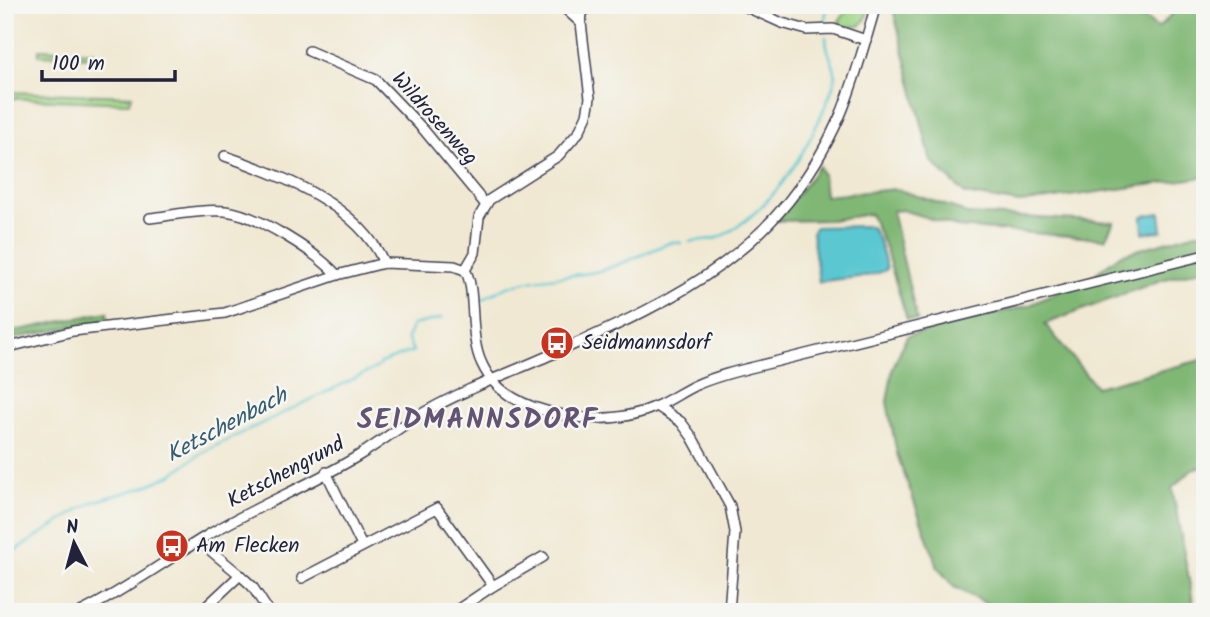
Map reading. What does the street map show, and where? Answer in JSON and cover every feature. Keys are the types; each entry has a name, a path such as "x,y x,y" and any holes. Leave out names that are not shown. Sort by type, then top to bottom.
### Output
{"street":[{"path":"561,5 581,23"},
{"path":"591,5 582,13 581,23 590,98 587,115 579,132 558,156 494,196 486,205 477,227 475,253 465,270 469,282 474,345 481,363 492,382 507,395 528,405 556,415 577,418 635,414 657,406 697,384 723,375 1205,255"},
{"path":"743,5 782,23 807,30 833,29 866,40"},
{"name":"Ketschengrund","path":"81,612 199,541 358,456 423,413 660,304 695,284 744,249 768,225 806,176 830,138 849,92 876,5"},
{"name":"Wildrosenweg","path":"309,51 376,80 423,128 486,205"},
{"path":"225,156 272,173 305,189 340,211 368,235 384,263"},
{"path":"150,218 208,212 242,214 317,256 337,275"},
{"path":"5,348 74,331 225,313 337,275 384,263 453,266 465,270"},
{"path":"657,406 681,422 692,437 730,506 735,540 729,612"},
{"path":"327,472 362,546"},
{"path":"302,578 437,508 492,586"},
{"path":"199,541 252,586 269,612"},
{"path":"454,612 542,557"},
{"path":"204,612 208,604 240,575"}],"green space":[{"path":"852,5 870,5 865,20 860,26 842,27 839,21"},
{"path":"892,5 1126,5 1158,28 1181,5 1205,5 1205,177 1020,203 965,194 931,161"},
{"path":"39,49 93,52 97,57 39,55"},
{"path":"5,92 132,96 129,103 5,98"},
{"path":"819,166 823,175 825,196 896,189 966,214 1114,222 1105,239 957,227 902,210 892,211 917,320 907,319 884,244 870,214 831,220 777,221"},
{"path":"1203,231 1205,269 1161,280 1045,324 1096,387 1205,359 1205,466 1193,469 1172,488 1195,612 1012,612 989,605 954,587 938,568 897,454 887,402 893,367 907,336 1030,305 1091,277 1120,255"},
{"path":"107,312 108,320 5,340 5,333"}],"water":[{"path":"1160,213 1162,231 1143,233 1142,216"},
{"path":"871,226 879,241 887,269 865,276 819,282 812,232 816,227"}],"waterway":[{"name":"Ketschenbach","path":"825,21 827,5"},
{"name":"Ketschenbach","path":"689,242 720,237 738,226 770,198 795,165 815,128 834,82 835,73 826,37"},
{"name":"Ketschenbach","path":"481,301 508,287 603,270 672,242 681,243"},
{"name":"Ketschenbach","path":"5,557 80,509 171,475 203,452 378,367 380,363 413,351 407,338 413,325 442,318"}],"place":[{"name":"Seidmannsdorf","path":"557,343"},
{"name":"Am Flecken","path":"172,546"}],"district":[{"name":"SEIDMANNSDORF","path":"478,420"}]}
